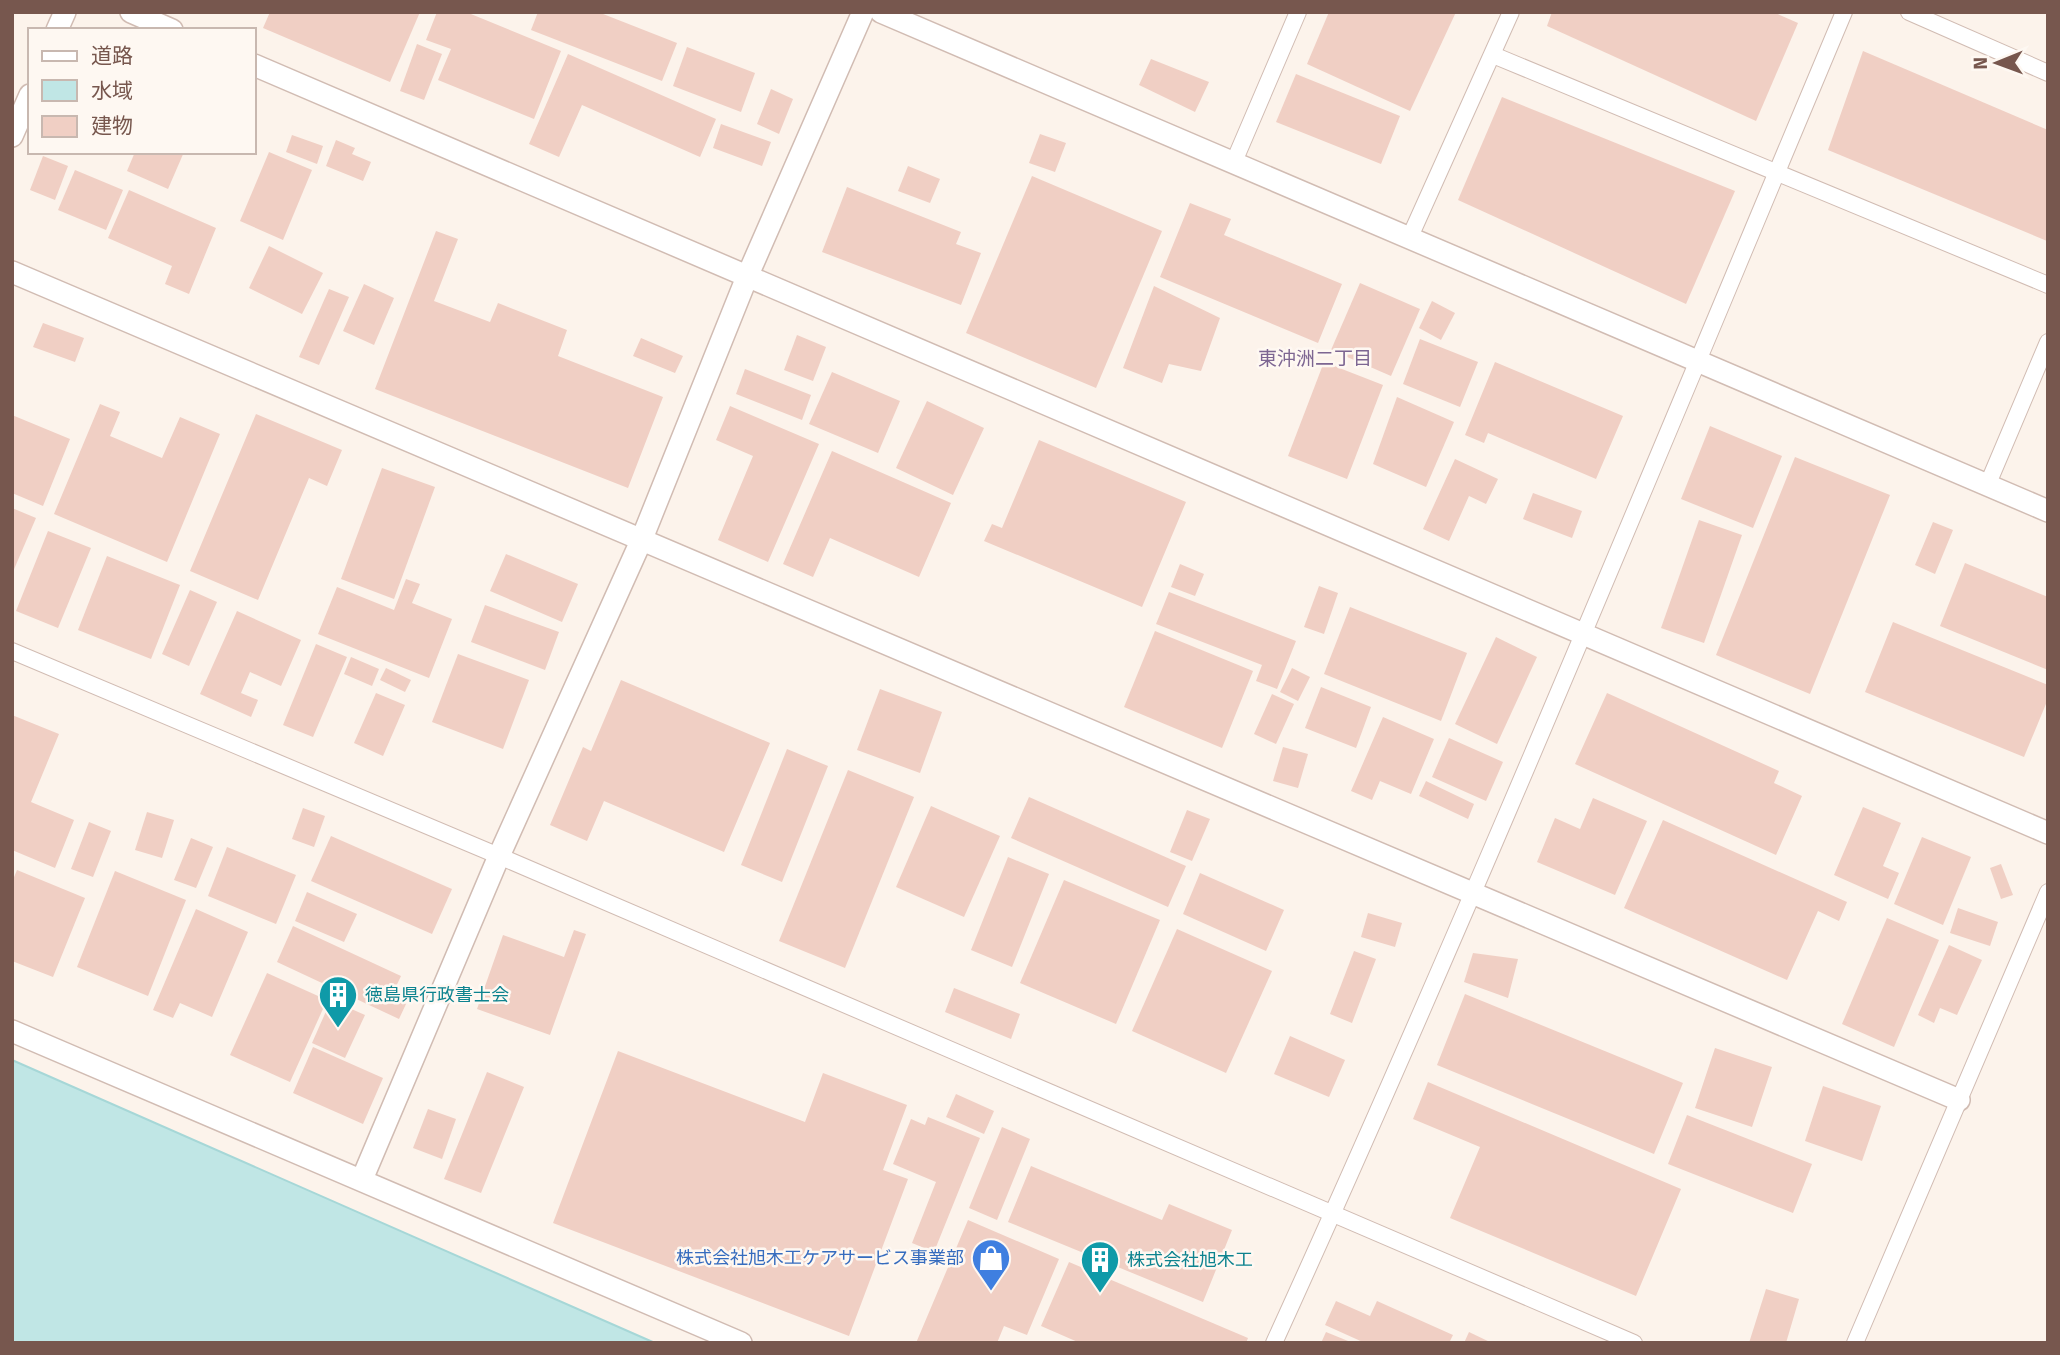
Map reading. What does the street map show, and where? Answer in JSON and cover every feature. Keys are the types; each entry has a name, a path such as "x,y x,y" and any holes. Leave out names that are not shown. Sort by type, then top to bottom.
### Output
{"street":[{"path":"58,28 65,12"},
{"path":"131,12 167,28"},
{"path":"363,1177 499,856 641,541 747,277 863,12"},
{"path":"880,12 2048,512"},
{"path":"1233,164 1298,12"},
{"path":"1409,239 1511,12"},
{"path":"1274,1343 1334,1213 1583,634 1844,12"},
{"path":"1909,12 2048,73"},
{"path":"1493,55 2048,285"},
{"path":"256,66 2048,833"},
{"path":"12,136 28,99"},
{"path":"12,272 1959,1100"},
{"path":"1987,486 2048,342"},
{"path":"12,651 499,856 1634,1343"},
{"path":"1855,1343 2048,892"},
{"path":"12,1030 751,1343"},
{"path":"12,1030 741,1343"}],"water":[{"path":"12,1060 655,1343 12,1343"}],"building":[{"path":"270,12 420,12 390,82 263,28"},
{"path":"437,12 466,12 561,51 534,119 438,80 451,49 426,40"},
{"path":"538,12 598,12 677,43 662,81 531,30"},
{"path":"1329,12 1456,12 1410,111 1307,64"},
{"path":"1552,12 1773,12 1798,23 1756,121 1547,26"},
{"path":"417,44 442,54 424,100 400,91"},
{"path":"687,47 755,73 741,112 673,86"},
{"path":"1863,51 2048,130 2047,241 1828,150"},
{"path":"568,54 716,119 700,157 582,105 559,157 529,144"},
{"path":"1151,59 1209,82 1195,112 1139,85"},
{"path":"1296,74 1400,116 1381,164 1276,122"},
{"path":"771,89 793,99 779,134 757,124"},
{"path":"1502,97 1735,191 1686,304 1458,200"},
{"path":"721,124 771,142 762,166 713,148"},
{"path":"1040,134 1066,143 1055,172 1029,163"},
{"path":"292,135 323,146 317,164 286,152"},
{"path":"336,140 355,148 352,154 371,162 363,181 326,166"},
{"path":"269,152 312,170 283,240 240,221"},
{"path":"134,154 183,154 168,189 127,171"},
{"path":"43,156 68,166 55,200 30,190"},
{"path":"908,166 940,179 930,203 898,191"},
{"path":"75,170 123,190 106,230 58,210"},
{"path":"1032,176 1162,231 1096,388 966,333"},
{"path":"847,187 961,232 956,244 981,253 961,305 822,252"},
{"path":"129,190 216,228 189,294 165,284 172,266 108,238"},
{"path":"1190,203 1231,219 1224,235 1342,284 1318,343 1160,277"},
{"path":"436,231 458,239 434,301 490,322 498,303 567,330 558,356 663,397 628,488 375,389"},
{"path":"269,246 323,273 302,314 249,288"},
{"path":"1360,283 1420,309 1391,376 1331,350"},
{"path":"364,284 394,298 374,345 343,331"},
{"path":"1154,286 1220,318 1201,371 1169,364 1162,383 1123,368"},
{"path":"329,289 349,297 319,365 299,357"},
{"path":"1432,301 1455,313 1441,340 1419,328"},
{"path":"43,323 84,338 75,362 33,347"},
{"path":"797,335 826,347 813,381 784,370"},
{"path":"641,338 683,356 675,373 633,356"},
{"path":"1420,339 1478,362 1460,407 1403,384"},
{"path":"1324,362 1383,385 1347,479 1288,456"},
{"path":"1495,362 1623,416 1596,479 1488,433 1484,443 1465,435"},
{"path":"745,369 811,395 802,420 736,394"},
{"path":"832,372 900,401 878,453 809,424"},
{"path":"1397,397 1454,422 1426,487 1373,464"},
{"path":"927,401 984,428 953,495 896,468"},
{"path":"100,404 120,412 110,436 162,458 180,417 220,434 167,562 54,514"},
{"path":"730,406 819,444 768,562 718,540 753,456 716,440"},
{"path":"256,414 342,450 327,486 309,478 258,600 190,571"},
{"path":"12,415 70,439 43,506 12,493"},
{"path":"1710,426 1782,456 1753,528 1681,499"},
{"path":"1039,440 1186,502 1142,607 984,541 992,524 1002,528"},
{"path":"832,451 951,503 919,577 830,538 813,577 783,564"},
{"path":"1795,457 1890,495 1810,694 1716,655"},
{"path":"1455,459 1498,479 1486,504 1469,496 1449,541 1423,529"},
{"path":"382,468 435,487 394,599 341,579"},
{"path":"1533,493 1582,511 1572,538 1523,519"},
{"path":"12,508 36,518 12,574"},
{"path":"1699,520 1742,535 1704,643 1661,628"},
{"path":"1933,522 1953,530 1935,574 1915,565"},
{"path":"48,531 91,548 58,628 16,611"},
{"path":"506,554 578,584 562,622 490,591"},
{"path":"107,556 180,585 151,659 78,630"},
{"path":"1965,563 2048,597 2048,670 1940,626"},
{"path":"1180,564 1204,574 1195,596 1171,587"},
{"path":"406,579 420,584 412,603 452,619 429,678 318,634 337,587 394,610"},
{"path":"1319,586 1338,593 1324,634 1304,627"},
{"path":"190,590 217,602 189,666 162,654"},
{"path":"1169,592 1296,641 1277,689 1256,681 1262,665 1156,624"},
{"path":"485,605 559,632 545,670 471,642"},
{"path":"1350,607 1467,653 1441,721 1324,674"},
{"path":"237,611 301,640 281,686 250,672 241,693 258,700 251,717 200,694"},
{"path":"1893,622 2048,685 2048,699 2024,757 1865,692"},
{"path":"1155,631 1253,671 1222,748 1124,707"},
{"path":"1496,637 1537,657 1497,744 1455,724"},
{"path":"316,644 347,657 313,737 283,725"},
{"path":"458,654 529,680 503,749 432,722"},
{"path":"351,657 379,669 372,686 344,674"},
{"path":"386,668 411,680 405,692 380,680"},
{"path":"1292,668 1310,677 1298,701 1280,692"},
{"path":"621,680 770,743 724,852 604,801 587,841 550,825 583,747 591,751"},
{"path":"1321,687 1371,707 1356,748 1305,728"},
{"path":"880,689 942,712 920,773 857,750"},
{"path":"376,693 405,705 383,756 354,743"},
{"path":"1607,693 1779,771 1774,783 1802,796 1776,855 1575,764"},
{"path":"1272,694 1294,704 1276,744 1254,734"},
{"path":"12,715 59,734 31,802 74,820 55,868 12,850"},
{"path":"1383,717 1434,739 1411,794 1380,781 1372,800 1351,791"},
{"path":"1449,738 1503,762 1486,801 1432,777"},
{"path":"1283,747 1308,754 1298,788 1273,781"},
{"path":"787,749 828,766 782,882 741,865"},
{"path":"848,770 914,797 845,968 779,941"},
{"path":"1426,781 1474,804 1468,819 1419,796"},
{"path":"1029,797 1186,866 1168,907 1011,838"},
{"path":"1593,798 1647,821 1615,895 1537,862 1555,818 1580,829"},
{"path":"931,806 1000,836 964,917 896,887"},
{"path":"1863,807 1901,823 1883,866 1899,873 1888,899 1834,875"},
{"path":"303,808 325,816 314,847 292,839"},
{"path":"1187,810 1210,819 1192,861 1170,852"},
{"path":"147,812 174,820 162,858 135,850"},
{"path":"1663,820 1847,902 1839,921 1818,911 1787,980 1624,908"},
{"path":"89,822 111,831 93,877 71,869"},
{"path":"331,836 452,889 432,934 311,881"},
{"path":"1922,837 1971,857 1943,925 1894,904"},
{"path":"191,838 213,847 196,888 174,880"},
{"path":"227,847 296,875 276,924 208,896"},
{"path":"1008,857 1049,874 1012,967 971,950"},
{"path":"2001,864 2013,895 2001,899 1990,868"},
{"path":"17,870 85,898 53,977 12,961 12,882"},
{"path":"115,871 186,900 148,996 77,967"},
{"path":"1200,873 1284,910 1266,951 1183,914"},
{"path":"1064,880 1160,920 1116,1024 1020,983"},
{"path":"307,892 357,914 344,942 295,921"},
{"path":"1958,908 1998,922 1990,946 1950,933"},
{"path":"196,909 248,932 212,1017 180,1003 173,1018 153,1010"},
{"path":"1368,913 1402,923 1395,947 1361,937"},
{"path":"1887,918 1939,940 1894,1047 1842,1024"},
{"path":"293,926 401,976 391,997 406,1004 399,1019 277,962"},
{"path":"1177,929 1272,971 1226,1073 1132,1031"},
{"path":"574,930 586,934 550,1035 477,1009 503,935 564,957"},
{"path":"1949,945 1982,960 1957,1015 1940,1008 1934,1023 1918,1015"},
{"path":"1354,951 1376,959 1352,1023 1330,1014"},
{"path":"1473,953 1518,959 1508,998 1464,982"},
{"path":"267,973 327,1000 290,1082 230,1055"},
{"path":"954,988 1020,1014 1011,1039 945,1012"},
{"path":"1465,994 1683,1083 1654,1154 1437,1065"},
{"name":"徳島県行政書士会","path":"331,1000 365,1015 345,1058 312,1043"},
{"path":"1290,1036 1345,1060 1329,1097 1274,1074"},
{"path":"313,1047 383,1078 363,1124 293,1093"},
{"path":"1715,1048 1772,1067 1752,1127 1695,1108"},
{"path":"618,1051 805,1122 823,1073 907,1105 883,1170 908,1179 849,1336 553,1223"},
{"path":"487,1072 524,1087 481,1193 444,1179"},
{"path":"1428,1082 1681,1189 1636,1296 1450,1218 1480,1147 1413,1119"},
{"path":"1823,1086 1881,1106 1862,1161 1805,1141"},
{"path":"956,1094 994,1111 984,1134 946,1117"},
{"path":"428,1109 456,1119 442,1159 413,1148"},
{"path":"1687,1115 1812,1164 1793,1213 1668,1164"},
{"path":"928,1117 980,1138 934,1252 912,1243 936,1182 893,1164 911,1119 925,1125"},
{"path":"1002,1127 1030,1139 997,1220 969,1208"},
{"path":"1031,1166 1162,1220 1169,1204 1232,1230 1203,1302 1008,1222"},
{"name":"株式会社旭木工ケアサービス事業部","path":"968,1220 1059,1259 1027,1335 1004,1326 997,1343 916,1343"},
{"name":"株式会社旭木工","path":"1069,1262 1248,1338 1246,1343 1080,1343 1041,1326"},
{"path":"1766,1289 1799,1299 1786,1343 1749,1343"},
{"path":"1336,1301 1370,1316 1377,1301 1453,1335 1449,1343 1365,1343 1325,1325"},
{"path":"1326,1332 1353,1343 1321,1343"},
{"path":"1469,1332 1492,1343 1464,1343"}],"place":[{"name":"徳島県行政書士会","path":"338,1029"},
{"name":"株式会社旭木工ケアサービス事業部","path":"991,1292"},
{"name":"株式会社旭木工","path":"1100,1294"}],"district":[{"name":"東沖洲二丁目","path":"1315,358"}]}
